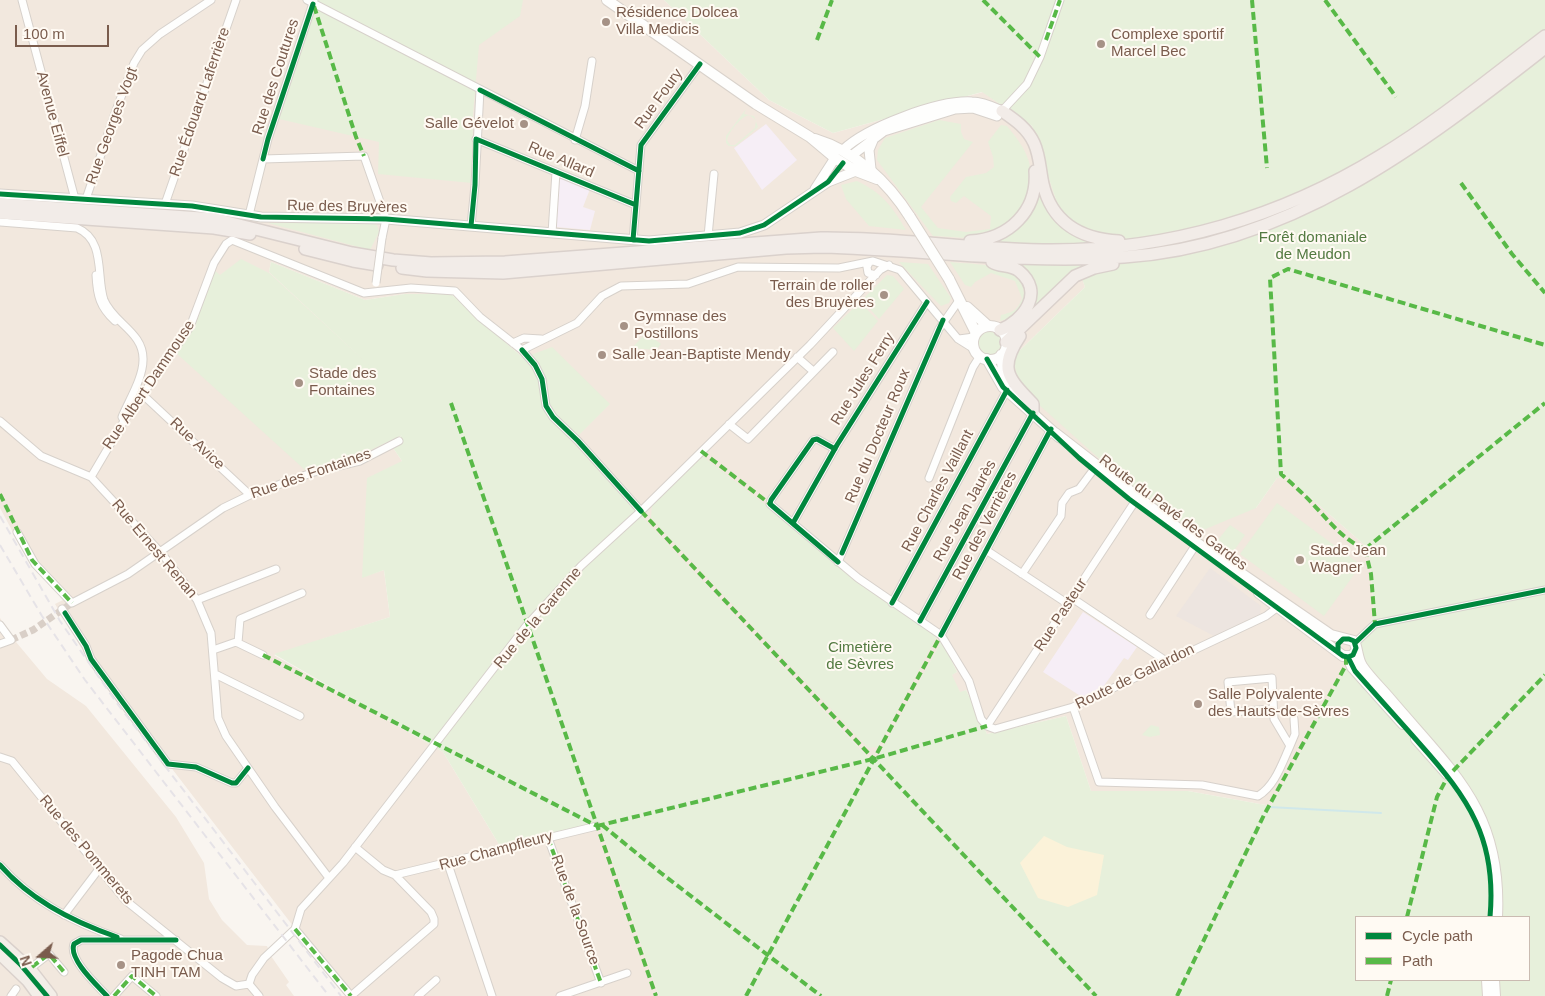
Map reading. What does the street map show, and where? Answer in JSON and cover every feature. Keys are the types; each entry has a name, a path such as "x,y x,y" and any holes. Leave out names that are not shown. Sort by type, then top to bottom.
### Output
{"highway":[{"path":"0,213 20,210 215,219 352,253 393,260 431,263 504,262 764,240 858,237 1032,250 1146,249 1233,224 1292,203 1344,178 1434,121 1545,36"},
{"path":"0,204 20,210 214,228 250,234 352,261 427,271 503,272 805,247 861,248 1070,260 1237,234 1271,222 1334,195 1387,165 1441,128 1545,48"},
{"path":"935,243 944,240 963,242 990,239 1012,227 1028,208 1035,186 1031,152 1021,135 1000,114"},
{"path":"1000,114 1018,122 1034,143 1048,201 1065,224 1082,234 1099,240 1132,240 1146,249"},
{"path":"1006,342 1030,322 1062,288 1080,273 1102,265 1135,261 1146,249"},
{"path":"985,256 995,264 1019,271 1029,287 1029,303 1025,312 1017,322 1000,330"},
{"path":"1030,322 1011,350 1006,366 1012,382 1034,404 1033,413"}],"main road":[{"path":"607,0 756,104 843,157 871,169 877,179 895,196 910,217 949,279 960,299 981,355 1001,355"},
{"path":"843,157 856,171 877,179"},
{"path":"960,299 972,314 988,326 1000,330 1006,342 1001,355 1001,366 1007,390"},
{"path":"975,336 988,326"},
{"name":"Route du Pavé des Gardes","path":"981,355 1007,390 1053,431 1079,458 1134,503 1343,656 1353,651 1350,639 1331,635 1197,543 1053,431"},
{"path":"1338,652 1338,644 1343,639"},
{"path":"1353,651 1352,667 1448,776 1467,802 1480,828 1488,859 1492,886 1490,916"},
{"path":"1353,651 1361,664 1448,765 1472,799 1487,831 1495,861 1497,916"},
{"path":"0,942 28,970 50,996"},
{"path":"0,954 28,981 39,996"},
{"path":"1487,981 1488,996"},
{"path":"1494,981 1495,996"}],"street":[{"name":"Avenue Eiffel","path":"22,0 75,199"},
{"name":"Rue Georges Vogt","path":"86,199 115,113 134,63 142,50 160,34 211,0"},
{"name":"Rue Édouard Laferrière","path":"165,204 236,0"},
{"path":"1000,114 1027,84 1040,57 1060,0"},
{"path":"311,1 639,172"},
{"name":"Rue des Coutures","path":"249,215 268,139 311,1"},
{"path":"575,140 585,106 592,61"},
{"name":"Rue Foury","path":"633,240 641,145 700,64"},
{"path":"471,226 476,185 476,139 480,90"},
{"path":"843,157 875,129 951,103 978,102 1000,114"},
{"path":"843,157 892,127 955,109 973,108 1000,114"},
{"path":"871,169 870,150 875,136"},
{"name":"Rue Allard","path":"476,139 636,205"},
{"path":"263,159 364,156 386,219 375,292 411,288 455,291 480,317 522,350 535,365 542,379 546,406 553,417 578,441 641,511"},
{"name":"Rue des Bruyères","path":"828,182 843,157"},
{"name":"Rue des Bruyères","path":"812,193 843,157"},
{"name":"Rue des Bruyères","path":"0,194 165,204 209,208 282,219 386,219 633,240 740,233 764,225 828,182 856,171"},
{"path":"552,233 556,172"},
{"path":"708,236 714,174"},
{"path":"0,222 77,228 83,231 94,248 100,260 105,301 136,336 144,358 142,368 122,417 124,421"},
{"name":"Rue Albert Dammouse","path":"91,477 124,421 190,327 214,263 226,244 232,240 347,287 364,293 375,292"},
{"path":"94,248 97,289 101,305 134,341 140,360 139,368 119,413 117,432"},
{"path":"522,350 577,323 602,296 621,286 688,284 738,268 839,268 858,266 873,261 879,270"},
{"path":"869,263 869,285"},
{"path":"858,266 868,272 889,266 900,270 958,339 981,355 973,366 929,478"},
{"name":"Rue de la Garenne","path":"249,984 252,975 264,958 295,929 301,909 355,847 527,625 581,566 641,511 869,285 879,270"},
{"name":"Rue du Docteur Roux","path":"838,562 943,320 960,299"},
{"name":"Rue Jules Ferry","path":"793,523 835,449 927,302"},
{"path":"958,339 975,336"},
{"path":"514,343 524,338 546,338"},
{"path":"729,424 748,439 832,352"},
{"path":"797,357 813,371"},
{"name":"Rue Charles Vaillant","path":"892,603 1007,390"},
{"name":"Rue Avice","path":"142,394 250,495"},
{"name":"Rue Jean Jaurès","path":"920,621 1033,413"},
{"name":"Rue Ernest Renan","path":"0,421 41,456 91,477 159,551 197,600 211,633 218,718 226,736 275,807 329,878"},
{"name":"Rue des Verrières","path":"941,636 986,550 1053,431"},
{"path":"835,449 817,439 813,440 771,500 772,506 838,562 892,603 941,636 962,668 981,719 987,726"},
{"name":"Rue des Fontaines","path":"17,532 35,564 72,603 115,582 216,512 250,495 314,472 360,460 399,441"},
{"path":"1022,574 1061,516 1062,503 1069,493 1079,489 1094,469"},
{"name":"Rue Pasteur","path":"987,726 1134,503"},
{"path":"1150,615 1195,546"},
{"path":"986,550 1166,662"},
{"path":"197,600 276,569"},
{"path":"1353,651 1375,624 1545,590"},
{"path":"238,643 240,619 302,593"},
{"name":"Route de Gallardon","path":"987,726 995,729 1074,707 1266,616 1278,607"},
{"path":"62,609 86,646 90,659 168,764 196,767 232,783 236,783 248,768"},
{"path":"0,625 11,640 0,644"},
{"path":"213,650 238,643 263,655"},
{"path":"215,674 300,716"},
{"path":"1273,709 1230,712 1228,682 1272,678 1274,719 1290,746"},
{"path":"1074,707 1099,782 1202,785 1258,796 1272,782 1290,746 1295,734 1294,719"},
{"name":"Rue des Pommerets","path":"0,757 12,761 125,900 222,978 236,986 249,984"},
{"name":"Rue Champfleury","path":"395,875 448,864 598,826"},
{"name":"Rue de la Source","path":"548,838 601,983"},
{"path":"295,929 351,996 434,924 434,919 430,912 395,875 383,870 355,847"},
{"path":"448,864 492,996"},
{"path":"0,865 31,894 64,915 93,929 126,941"},
{"path":"64,915 99,869"},
{"path":"107,996 76,960 72,947 74,944 81,940 176,940"},
{"path":"28,970 49,954 64,972"},
{"path":"560,996 627,973"},
{"path":"114,996 132,976 156,996"},
{"path":"418,996 436,980"},
{"path":"249,984 259,996"},
{"path":"11,996 16,988"}],"shaded area":[{"path":"0,0 664,0 769,100 833,133 983,92 1032,126 1085,287 1013,357 1256,508 1277,478 1287,477 1369,549 1374,615 1271,806 1188,791 1091,791 1066,716 987,734 966,690 960,693 951,675 957,672 942,640 875,765 571,442 523,358 451,294 405,294 365,300 271,262 269,272 423,415 391,445 402,461 362,577 384,570 390,617 274,655 443,752 500,846 599,822 659,996 347,996 89,661 55,604 63,600 23,551 0,508"},
{"path":"766,124 797,160 762,190 734,148"},
{"path":"563,178 590,189 583,207 595,211 590,230 556,227 559,180"},
{"path":"1210,568 1261,606 1260,614 1214,636 1176,616"},
{"path":"1083,612 1137,647 1128,660 1124,658 1103,687 1082,697 1043,672"},
{"path":"0,618 16,642 47,679 86,706 176,817 204,863 209,899 222,920 247,945 267,946 271,956 289,982 286,985 294,996 0,996"}],"green space":[{"path":"318,0 523,0 520,16 479,45 473,114 472,183 378,174 379,142 279,119"},
{"name":"Forêt domaniale de Meudon","path":"664,0 1545,0 1545,996 659,996 599,823 500,846 443,752 274,654 390,617 384,570 362,578 367,478 402,461 391,445 402,435 358,456 305,470 175,352 214,270 220,275 241,259 269,273 374,370 269,272 271,262 365,300 405,294 451,294 523,358 552,347 610,404 572,442 874,764 942,640 957,672 952,675 960,692 966,690 987,734 1066,716 1091,791 1188,791 1271,806 1374,615 1369,549 1287,477 1277,478 1256,508 1196,533 1112,470 1019,387 1013,357 1085,287 1079,270 1026,319 1034,296 1011,264 1077,264 984,244 1011,232 1039,180 1065,228 1032,126 982,92 833,133 769,100"},
{"path":"746,109 744,114 749,115 732,129 727,140 730,145 735,145 755,128 756,121 758,127 736,146 729,146 726,143 726,136"},
{"path":"939,120 961,124 961,132 964,139 973,142 921,207 938,228 966,232 990,229 991,216 964,196 956,203 951,201 950,197 966,177 986,173 994,167 988,142 1001,125 1007,126 1025,152 1031,175 1025,199 1019,210 1010,219 988,233 971,238 933,236 877,160 878,150 885,138"},
{"path":"857,181 873,190 886,201 906,230 869,226 846,199 841,185"},
{"path":"268,223 371,223 377,225 379,232 370,250"},
{"path":"899,262 928,264 951,298 949,303 941,306"},
{"path":"950,262 986,265 1009,272 1018,278 1023,287 1024,299 1019,311 1000,321 1001,315 1014,310 1022,298 1015,281 991,273 975,282 971,287 965,285"},
{"name":"Terrain de roller des Bruyères","path":"887,275 893,276 904,289 879,319 862,300"},
{"path":"860,302 878,321 854,351 833,328"},
{"path":"990,330 999,334 1003,343 999,352 990,356 981,352 977,343 981,334"},
{"path":"646,333 661,344 656,350 632,348"},
{"name":"Cimetière de Sèvres","path":"701,455 767,506 855,581 937,636 878,747 868,748 651,518 652,505"},
{"name":"Stade Jean Wagner","path":"1277,503 1361,565 1324,616 1240,554"},
{"path":"1230,525 1245,535 1233,552 1217,541"},
{"path":"1151,725 1159,727 1160,735 1150,737 1142,735"}],"sand":[{"path":"1044,836 1067,847 1104,855 1097,895 1068,907 1038,898 1020,863"}],"waterway":[{"path":"1269,807 1381,813"}],"tunnel":[{"path":"11,640 33,630 72,603"}],"railway":[{"path":"0,516 60,621 116,702 341,996"},
{"path":"0,545 42,616 85,680 329,996"}],"marked path":[{"path":"817,40 832,0"},
{"path":"983,0 1040,57"},
{"path":"1046,40 1060,0"},
{"path":"1252,0 1267,168"},
{"path":"1325,0 1396,97"},
{"path":"314,6 356,137 364,156"},
{"path":"1461,183 1512,254 1545,293"},
{"path":"1365,549 1347,539 1281,474 1270,278 1288,269 1545,345"},
{"path":"451,403 656,996"},
{"path":"1365,549 1545,403"},
{"path":"701,451 770,504"},
{"path":"0,494 32,560 72,603"},
{"path":"641,511 1096,996"},
{"path":"1365,549 1371,574 1375,624"},
{"path":"746,996 941,635"},
{"path":"263,655 597,826"},
{"path":"1177,996 1264,815 1346,665 1346,657"},
{"path":"1453,771 1545,675"},
{"path":"597,826 873,759 987,726"},
{"path":"1407,916 1437,797 1448,776"},
{"path":"602,825 661,873 821,996"},
{"path":"548,838 601,983"},
{"path":"295,929 351,996"},
{"path":"32,967 49,954 64,972"},
{"path":"114,996 132,976 156,996"},
{"path":"1387,996 1391,981"}],"cycle path":[{"path":"263,159 313,4"},
{"path":"633,240 641,145 700,64"},
{"path":"480,90 639,171"},
{"path":"471,226 475,185 476,139 636,205"},
{"path":"0,194 192,206 261,217 386,219 649,241 740,233 764,225 828,182 843,163"},
{"path":"793,523 837,445 927,302"},
{"path":"842,553 943,320"},
{"path":"522,350 535,365 542,379 546,406 553,417 578,441 641,511"},
{"path":"987,359 1003,387 1079,458 1129,499 1343,656 1353,655 1356,648 1354,641 1343,639 1338,644 1338,651"},
{"path":"892,603 1007,390"},
{"path":"920,621 1033,413"},
{"path":"941,635 1051,429"},
{"path":"835,449 817,439 813,440 770,504 838,562"},
{"path":"1355,643 1375,624 1545,590"},
{"path":"65,613 86,646 91,659 168,764 196,767 232,783 236,783 248,768"},
{"path":"1348,657 1355,671 1437,763 1465,802 1476,822 1484,842 1489,865 1491,889 1490,916"},
{"path":"0,865 12,878 39,900 69,917 117,937"},
{"path":"107,996 79,964 73,950 74,944 81,940 176,940"},
{"path":"0,945 20,964 47,996"}],"place":[{"name":"Résidence Dolcea Villa Medicis","path":"606,22"},
{"name":"Complexe sportif Marcel Bec","path":"1101,44"},
{"name":"Salle Gévelot","path":"524,124"},
{"name":"Terrain de roller des Bruyères","path":"884,295"},
{"name":"Gymnase des Postillons","path":"624,326"},
{"name":"Salle Jean-Baptiste Mendy","path":"602,355"},
{"name":"Stade des Fontaines","path":"299,383"},
{"name":"Stade Jean Wagner","path":"1300,560"},
{"name":"Salle Polyvalente des Hauts-de-Sèvres","path":"1198,704"},
{"name":"Pagode Chua TINH TAM","path":"121,965"}]}
